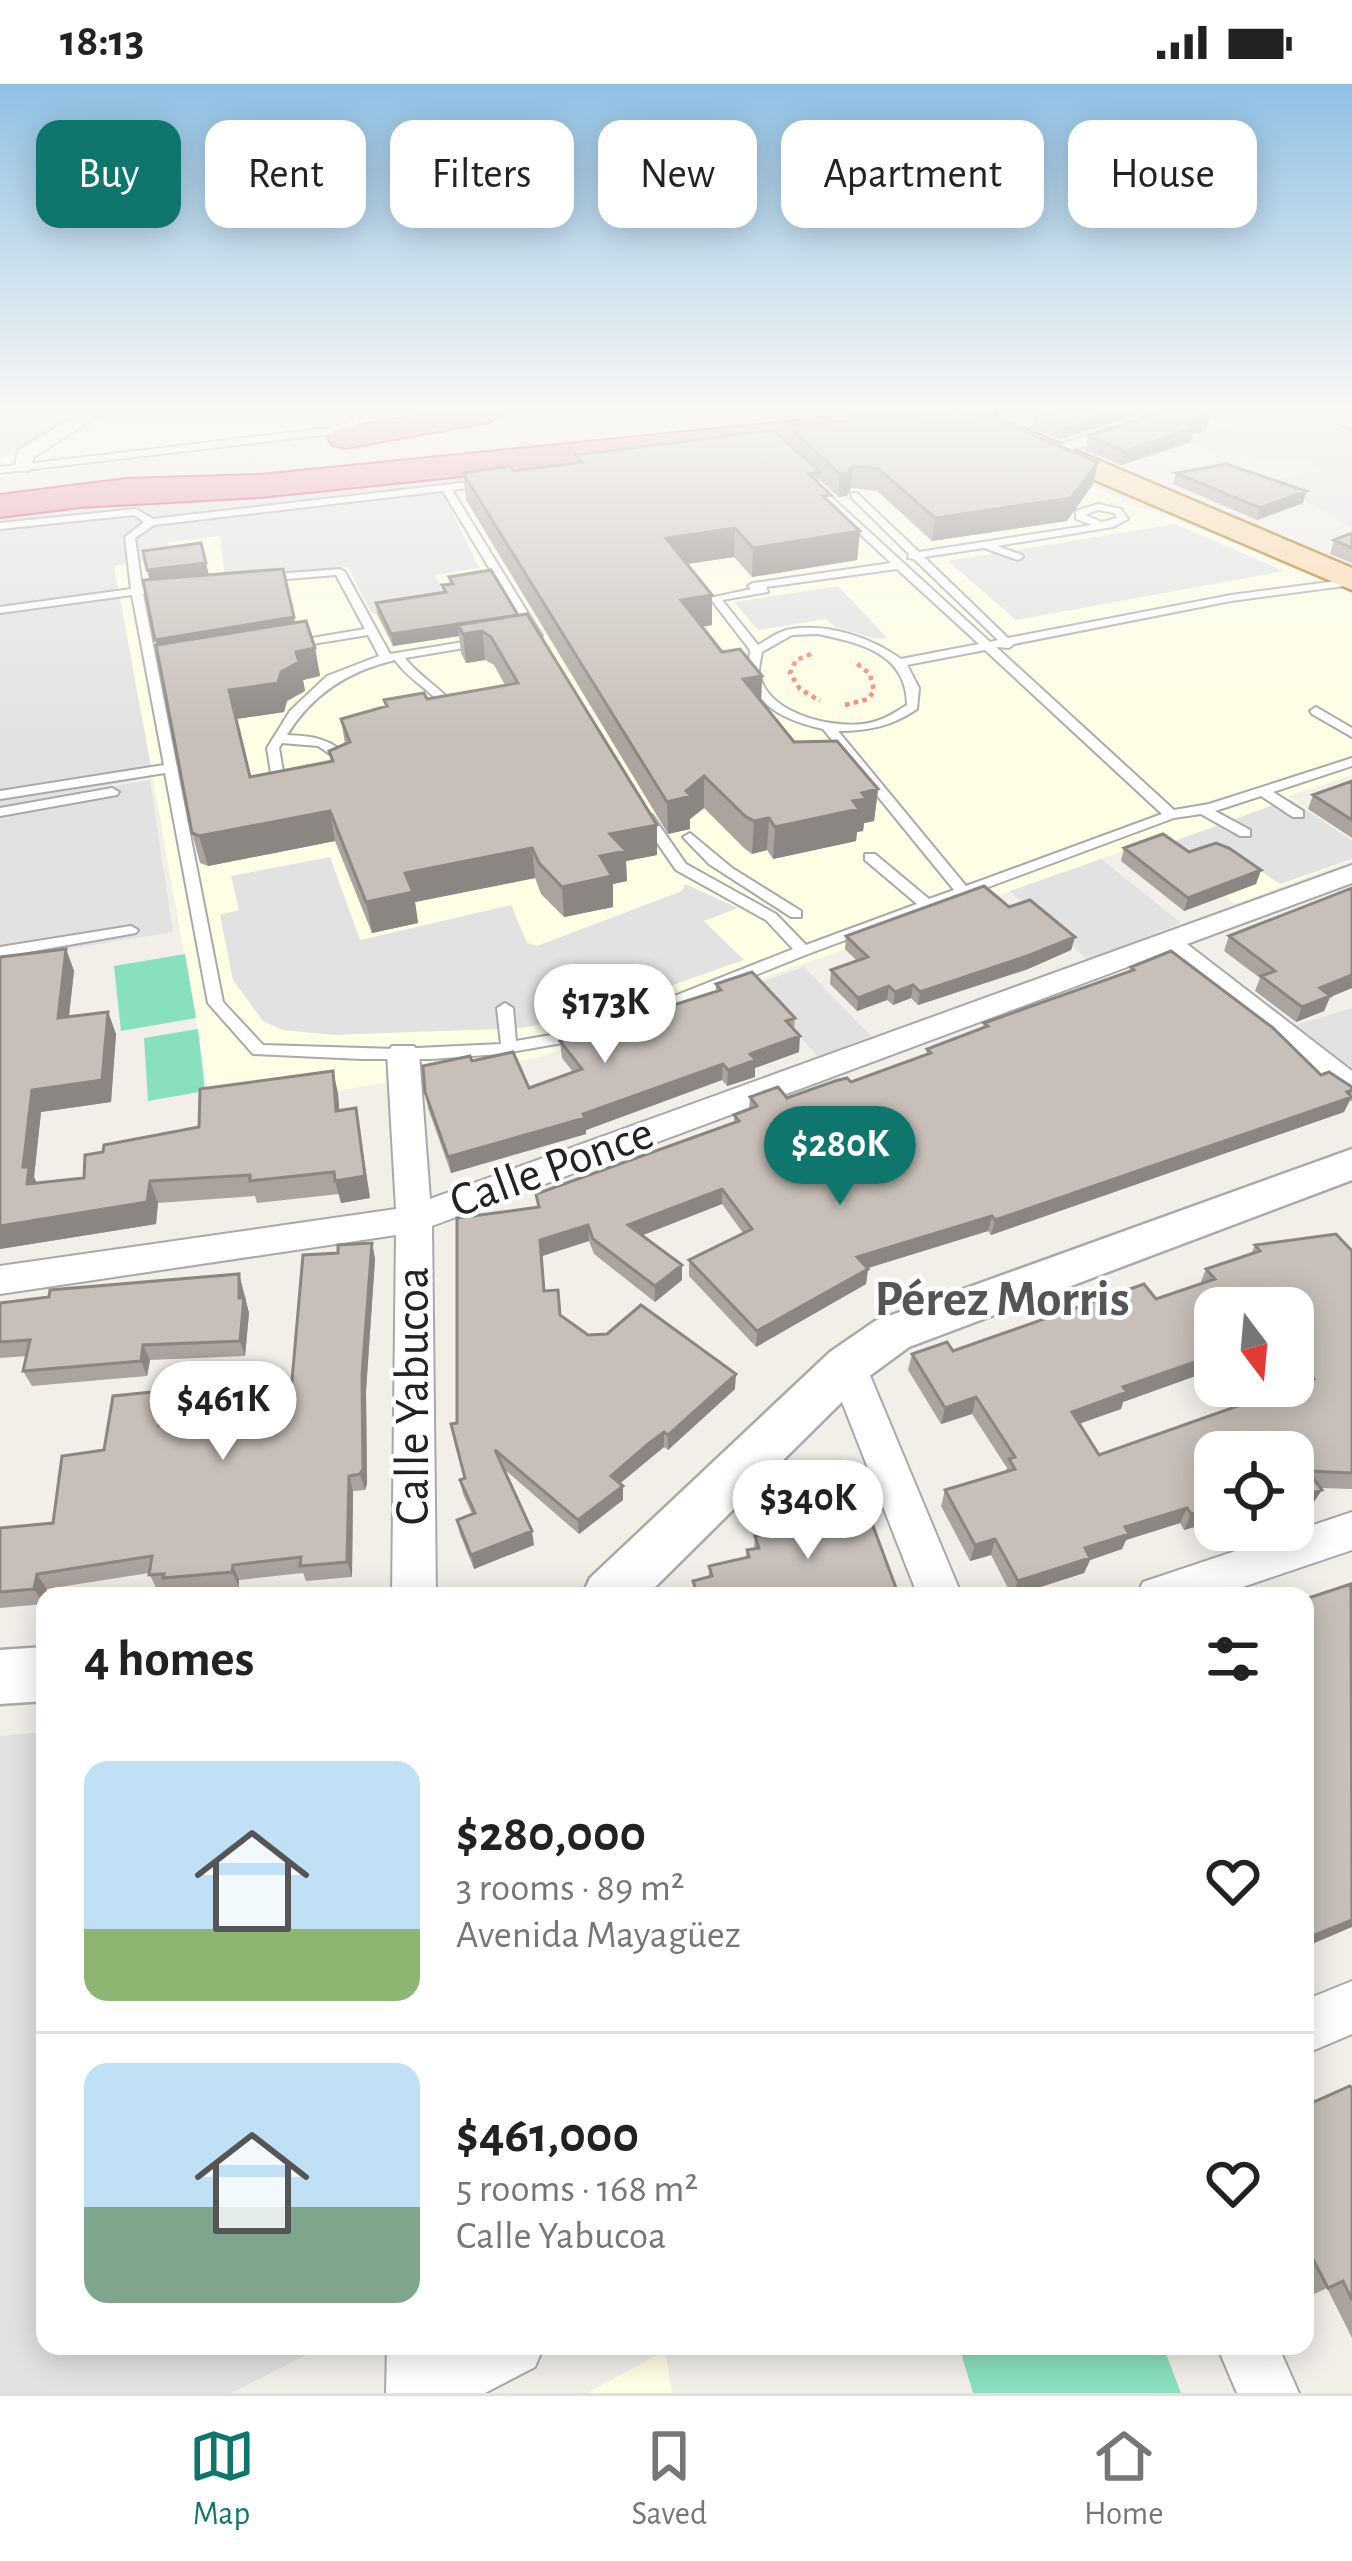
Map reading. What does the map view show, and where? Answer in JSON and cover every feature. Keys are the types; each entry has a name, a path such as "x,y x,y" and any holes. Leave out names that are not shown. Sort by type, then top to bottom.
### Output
{"main road":[{"path":"1209,520 1352,581"}],"street":[{"name":"Calle Ponce","path":"0,1280 414,1219 1352,873"},
{"path":"1166,942 1352,1088"},
{"name":"Calle Yabucoa","path":"403,1053 414,1219 414,1587"},
{"path":"618,1587 847,1366 892,1334 1352,1164"},
{"path":"847,1366 936,1587"},
{"path":"1185,1587 1352,1531"},
{"path":"0,1677 36,1675"},
{"path":"1314,2023 1352,2006"},
{"path":"417,2355 419,2393 496,2355"},
{"path":"1251,2355 1268,2393"}],"lane":[{"path":"0,526 61,520"},
{"path":"148,520 151,522"},
{"path":"171,520 151,522 130,538 136,591 216,1004 259,1050 403,1053 532,1045 634,1014 1171,815 1352,762"},
{"path":"466,520 546,652"},
{"path":"849,520 987,649"},
{"path":"879,520 1171,815"},
{"path":"757,650 719,595 1109,525"},
{"path":"984,545 1018,557"},
{"path":"753,586 868,570"},
{"path":"251,578 340,572 372,632 392,657 407,675 442,694 451,709"},
{"path":"901,666 1244,608 1352,581"},
{"path":"0,610 156,589"},
{"path":"818,631 857,638 901,666 915,692 913,706 901,719 876,729 829,728 793,716 763,691 751,664 757,650 790,632 818,631"},
{"path":"284,646 372,632"},
{"path":"512,637 534,633"},
{"path":"301,783 279,792 273,748 294,714 331,679 392,657 489,640"},
{"path":"152,668 173,664"},
{"path":"1316,711 1352,733"},
{"path":"829,728 962,892"},
{"path":"281,739 316,741 338,750 340,766 323,777"},
{"path":"0,795 171,768"},
{"path":"1263,791 1298,814"},
{"path":"0,812 112,792"},
{"path":"1202,809 1245,833"},
{"path":"642,811 681,867 771,917 803,952"},
{"path":"690,837 712,865 761,888 796,914"},
{"path":"870,857 927,905"},
{"path":"0,952 131,930"},
{"path":"614,982 634,1014"},
{"path":"505,1008 509,1046"}],"path":[{"path":"819,654 796,660 790,674 804,693 827,704"},
{"path":"836,705 862,702 874,691 873,680 864,669 842,656"}],"shaded area":[{"path":"0,520 1179,520 1352,593 1352,775 1288,796 1352,839 1352,860 1235,904 1152,841 537,1058 212,1111 153,778 0,804"},
{"path":"0,520 456,520 479,568 435,575 445,596 442,602 372,614 348,567 225,577 220,536 168,542 170,557 114,566 153,777 53,796 150,780 173,932 0,960"},
{"path":"1175,524 1284,571 1016,620 948,561"},
{"path":"838,586 887,638 835,627 826,619 758,630 734,602"},
{"path":"1290,799 1352,840 1352,859 1280,884 1227,849 1185,864 1169,843"},
{"path":"330,857 360,940 511,905 527,943 537,946 682,891 685,884 738,908 704,921 744,960 664,988 649,975 592,993 598,1013 522,1028 334,1035 282,1030 263,1021 233,980 220,915 239,910 231,876"},
{"path":"1101,859 1181,923 1088,960 1010,891"},
{"path":"804,967 871,1036 818,1057 754,985"},
{"path":"1352,1008 1352,1068 1296,1025"},
{"path":"36,1733 36,2355 306,2355 231,2393 0,2393 0,1736"},
{"path":"658,2355 666,2355 672,2393 587,2393"}],"green space":[{"path":"185,954 196,1018 121,1031 114,966"},
{"path":"198,1029 205,1091 148,1101 144,1038"},
{"path":"962,2355 1166,2355 1181,2393 973,2393"}],"building":[{"path":"492,520 848,520 860,531 753,548 735,528 666,538 712,595 681,600 722,652 740,649 762,676 743,679 794,742 837,741 878,789 862,793 867,799 853,801 859,809 775,827 769,818 754,821 745,816 704,776 686,791 691,796 667,802"},
{"path":"1352,533 1352,548 1334,540"},
{"path":"201,543 206,563 147,570 143,551"},
{"path":"283,569 294,617 155,640 143,580"},
{"path":"491,570 518,615 391,634 376,603 446,592 442,585 453,584 449,577"},
{"path":"527,614 657,825 610,834 626,851 600,856 612,876 562,887 532,848 405,873 413,892 366,902 330,811 199,836 192,833 156,645 306,621 315,648 296,652 299,662 281,672 278,683 229,690 250,777 333,761 329,751 350,742 341,719 387,706 384,700 424,693 427,699 518,683 491,637 482,631 463,634 458,625"},
{"path":"1352,781 1352,820 1313,795"},
{"path":"1163,834 1189,852 1216,843 1261,870 1188,898 1124,848"},
{"path":"984,886 1009,907 1030,900 1075,937 920,992 913,985 895,992 889,986 858,998 831,970 868,957 846,936"},
{"path":"1352,888 1352,975 1320,988 1330,996 1302,1007 1261,976 1275,971 1229,936"},
{"path":"66,949 58,1018 108,1012 102,1080 32,1090 23,1167 29,1167 27,1184 84,1178 85,1155 103,1152 104,1145 199,1127 200,1089 333,1071 336,1111 356,1108 365,1176 335,1181 334,1172 250,1181 250,1175 150,1181 147,1202 0,1226 0,957"},
{"path":"1171,951 1273,1028 1321,1075 1329,1072 1352,1087 1347,1092 1352,1097 995,1220 992,1216 857,1257 868,1269 757,1331 689,1260 752,1229 722,1189 628,1225 682,1265 655,1286 593,1239 588,1225 540,1240 544,1291 558,1290 560,1315 588,1335 607,1334 641,1305 736,1374 668,1435 664,1432 611,1476 623,1486 578,1520 495,1450 532,1531 471,1555 457,1520 475,1513 460,1480 465,1478 451,1424 457,1423 457,1218 539,1207 536,1194 739,1121 734,1115 757,1106 750,1097 778,1087 787,1098 847,1078 851,1082 931,1053 927,1049 988,1026 984,1023 1134,970 1131,967"},
{"path":"752,972 795,1018 786,1021 800,1036 750,1054 756,1060 728,1070 723,1064 583,1114 585,1118 448,1157 425,1092 423,1066 513,1052 529,1088 582,1069 560,1041 721,990 716,984"},
{"path":"1336,1234 1352,1251 1352,1473 1314,1471 1314,1431 1194,1431 1194,1513 1187,1508 1125,1527 1129,1534 1085,1548 1090,1558 1018,1581 995,1539 975,1545 945,1490 1015,1469 1009,1459 1015,1457 976,1397 945,1408 912,1354 947,1342 953,1351 1144,1284 1156,1299 1215,1279 1206,1269 1260,1251 1255,1245"},
{"path":"372,1243 362,1375 363,1469 349,1476 347,1562 300,1566 301,1557 233,1565 232,1572 163,1578 164,1574 149,1575 152,1556 37,1574 34,1589 0,1592 0,1528 53,1523 62,1456 104,1450 113,1396 163,1391 159,1425 248,1415 250,1396 291,1392 303,1255 338,1253 338,1245"},
{"path":"239,1274 239,1298 244,1298 240,1341 143,1345 141,1361 23,1371 30,1340 0,1342 0,1303 49,1297 50,1290"},
{"path":"845,1504 852,1522 870,1518 896,1587 695,1587 693,1581 712,1576 709,1566 749,1557 747,1550 759,1548 755,1536 800,1526 799,1521 814,1518 811,1512"},
{"path":"1351,1584 1352,1920 1314,1935 1314,1596"},
{"path":"1352,2089 1352,2300 1343,2281 1328,2288 1314,2261 1314,2102"}],"district":[{"name":"Pérez Morris","path":"1002,1299"}]}
